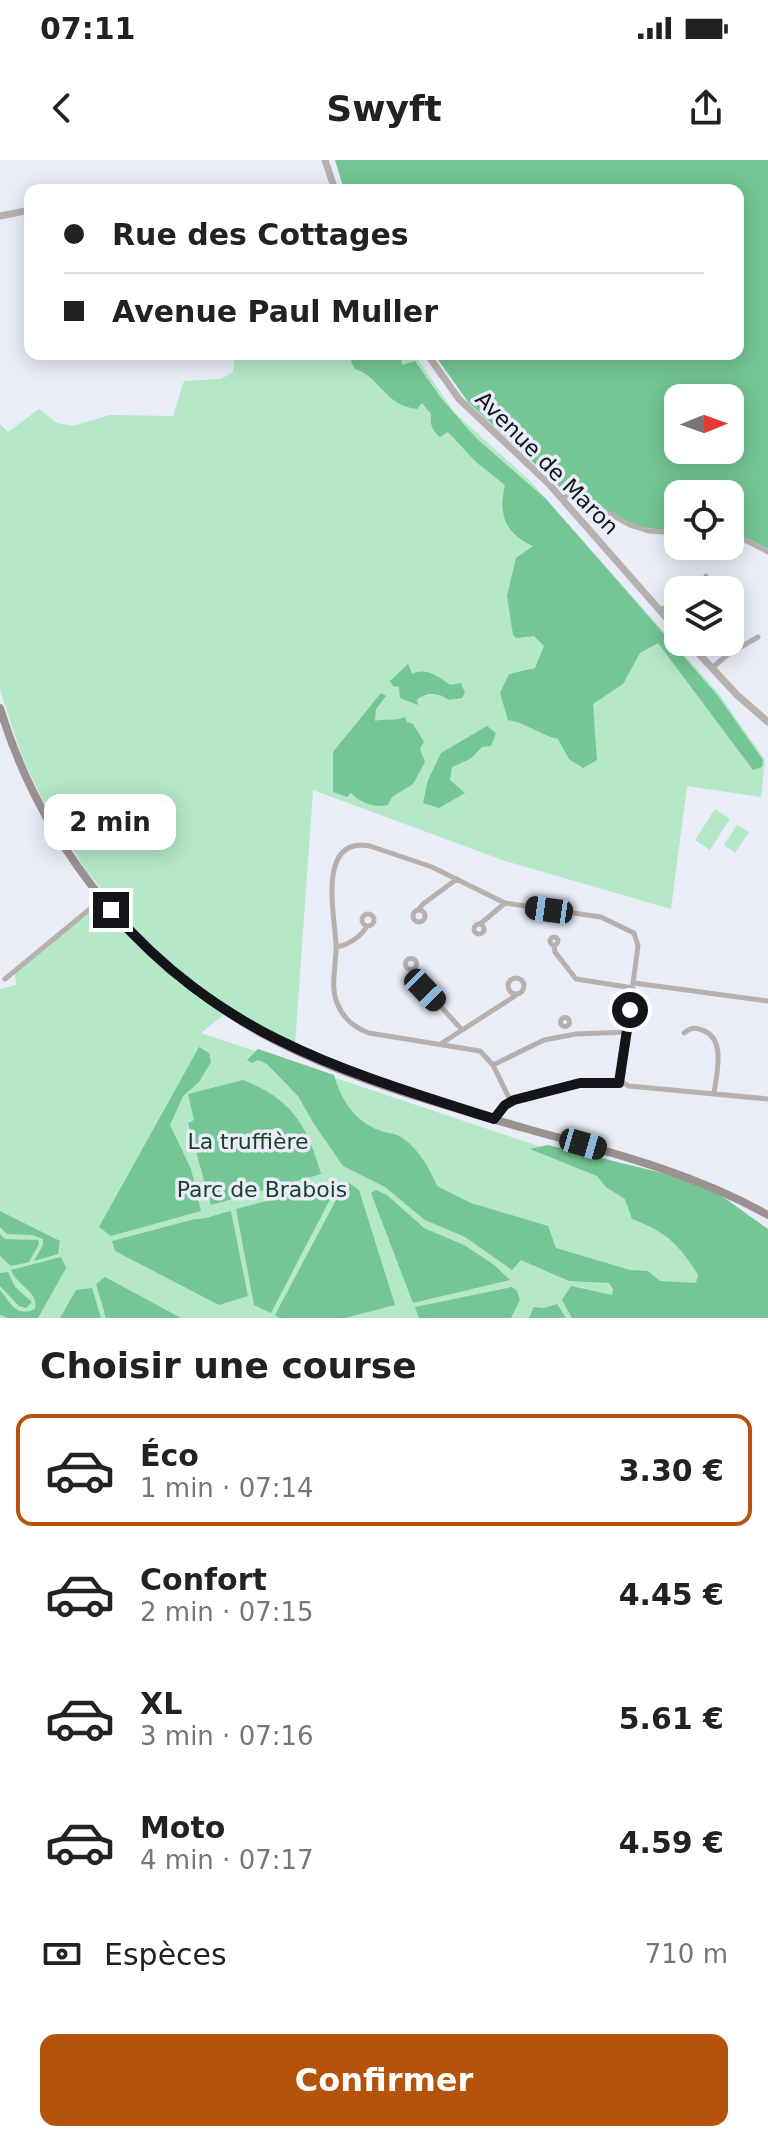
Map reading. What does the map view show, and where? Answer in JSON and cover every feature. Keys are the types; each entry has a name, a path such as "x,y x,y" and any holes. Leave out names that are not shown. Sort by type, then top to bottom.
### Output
{"main road":[{"path":"0,708 21,767 40,805 68,852 102,899 140,941 214,1003 264,1034 375,1082 682,1174 768,1215"}],"street":[{"path":"325,160 333,184"},
{"path":"0,216 24,211"},
{"name":"Avenue de Maron","path":"431,360 470,411 562,498 664,615"},
{"path":"562,498 569,495 579,497 630,525 664,532"},
{"path":"744,540 768,552"},
{"path":"660,610 664,609"},
{"path":"711,668 758,637"},
{"path":"700,656 768,722"},
{"path":"511,1102 493,1065 487,1056 476,1049 380,1036 358,1029 347,1021 335,996 336,948 330,895 337,861 347,849 359,845 370,846 425,864 505,903 601,917 631,931 636,936 638,946 620,1081"},
{"path":"418,910 457,879"},
{"path":"5,979 102,899"},
{"path":"480,924 505,903"},
{"path":"336,948 345,946 367,926"},
{"path":"554,945 555,952 576,979 768,1001"},
{"path":"412,970 416,979 466,1028"},
{"path":"441,1044 515,996"},
{"path":"567,1025 571,1034"},
{"path":"684,1033 699,1029 715,1040 718,1051 714,1094"},
{"path":"493,1065 538,1042 571,1034 627,1032"},
{"path":"494,1119 511,1102 577,1083 612,1084 620,1081 629,1086 768,1099"}],"green space":[{"path":"335,160 768,160 768,549 744,538 744,480 664,480 664,530 634,524 582,497 565,492 468,402 438,360 744,360 744,184 342,184"},
{"name":"Parc de Brabois","path":"234,360 418,360 455,413 531,482 664,632 664,656 685,656 719,694 765,760 761,797 687,786 671,909 505,861 313,790 295,1045 231,1009 201,1033 583,1161 768,1318 0,1318 0,989 16,985 15,972 109,897 87,872 42,799 22,756 0,690 0,424 8,432 39,409 57,423 73,426 110,415 173,416 184,381 221,379 233,372"},
{"path":"351,360 401,360 402,365 415,361 441,398 476,438 546,499 664,634 664,651 658,643 640,653 623,684 593,704 597,760 583,768 569,759 558,739 508,720 500,693 509,674 535,668 544,646 534,636 516,638 513,635 507,596 516,558 533,546 516,535 506,522 502,505 505,485 476,462 448,432 440,437 432,427 431,414 422,403 417,409 396,402 355,369"},
{"path":"668,656 683,656 718,696 763,760 762,767 753,770"},
{"path":"408,664 412,674 427,672 450,685 461,683 465,693 462,698 449,700 437,695 425,695 417,700 418,705 400,698 399,687 393,686 390,681"},
{"path":"381,693 386,696 376,709 375,721 405,717 424,742 420,749 425,762 413,784 392,797 388,805 378,806 363,802 351,793 347,797 333,792 333,752"},
{"path":"487,726 496,733 491,746 482,747 470,759 452,767 450,780 465,793 439,808 423,803 428,780 441,753"},
{"path":"715,809 730,819 710,850 695,840"},
{"path":"737,825 749,832 735,853 724,845"},
{"path":"199,1047 209,1053 211,1062 199,1082 183,1096 170,1125 191,1169 201,1211 111,1236 99,1227"},
{"path":"258,1049 334,1075 345,1101 357,1116 372,1127 406,1140 422,1158 437,1186 471,1203 548,1226 556,1248 630,1270 648,1271 660,1281 696,1283 698,1275 671,1240 632,1219 625,1199 606,1187 597,1176 530,1149 548,1145 687,1179 719,1194 768,1229 768,1318 572,1318 562,1300 571,1286 612,1295 613,1289 609,1283 569,1281 521,1260 512,1270 465,1237 425,1220 385,1187 343,1166 298,1096 267,1064 247,1060"},
{"name":"La truffière","path":"243,1080 260,1087 286,1105 310,1141 321,1174 211,1205 188,1123 194,1120 188,1094"},
{"path":"339,1182 271,1313 254,1305 236,1209"},
{"path":"349,1183 359,1190 395,1305 345,1318 280,1318 275,1315 344,1185"},
{"path":"376,1190 387,1195 424,1228 464,1245 510,1280 413,1303 371,1193"},
{"path":"0,1211 60,1241 58,1254 34,1261 43,1239 32,1235 7,1234 0,1227"},
{"path":"231,1211 248,1296 219,1305 115,1251 112,1241 195,1219"},
{"path":"0,1234 5,1239 38,1240 39,1244 29,1262 11,1266 0,1256"},
{"path":"61,1257 66,1268 38,1318 0,1315 0,1290 18,1310 35,1309 31,1293 11,1270"},
{"path":"8,1272 15,1287 32,1302 26,1308 19,1306 0,1286 0,1273"},
{"path":"105,1277 181,1318 106,1318 96,1284"},
{"path":"512,1287 520,1300 511,1318 419,1318 415,1307"},
{"path":"92,1288 101,1318 60,1318 76,1290"},
{"path":"557,1304 566,1318 529,1318 534,1307"}],"route":[{"path":"111,910 179,976 214,1003 264,1034 375,1082 494,1119 505,1105 514,1100 580,1083 619,1083 630,1010"}]}
